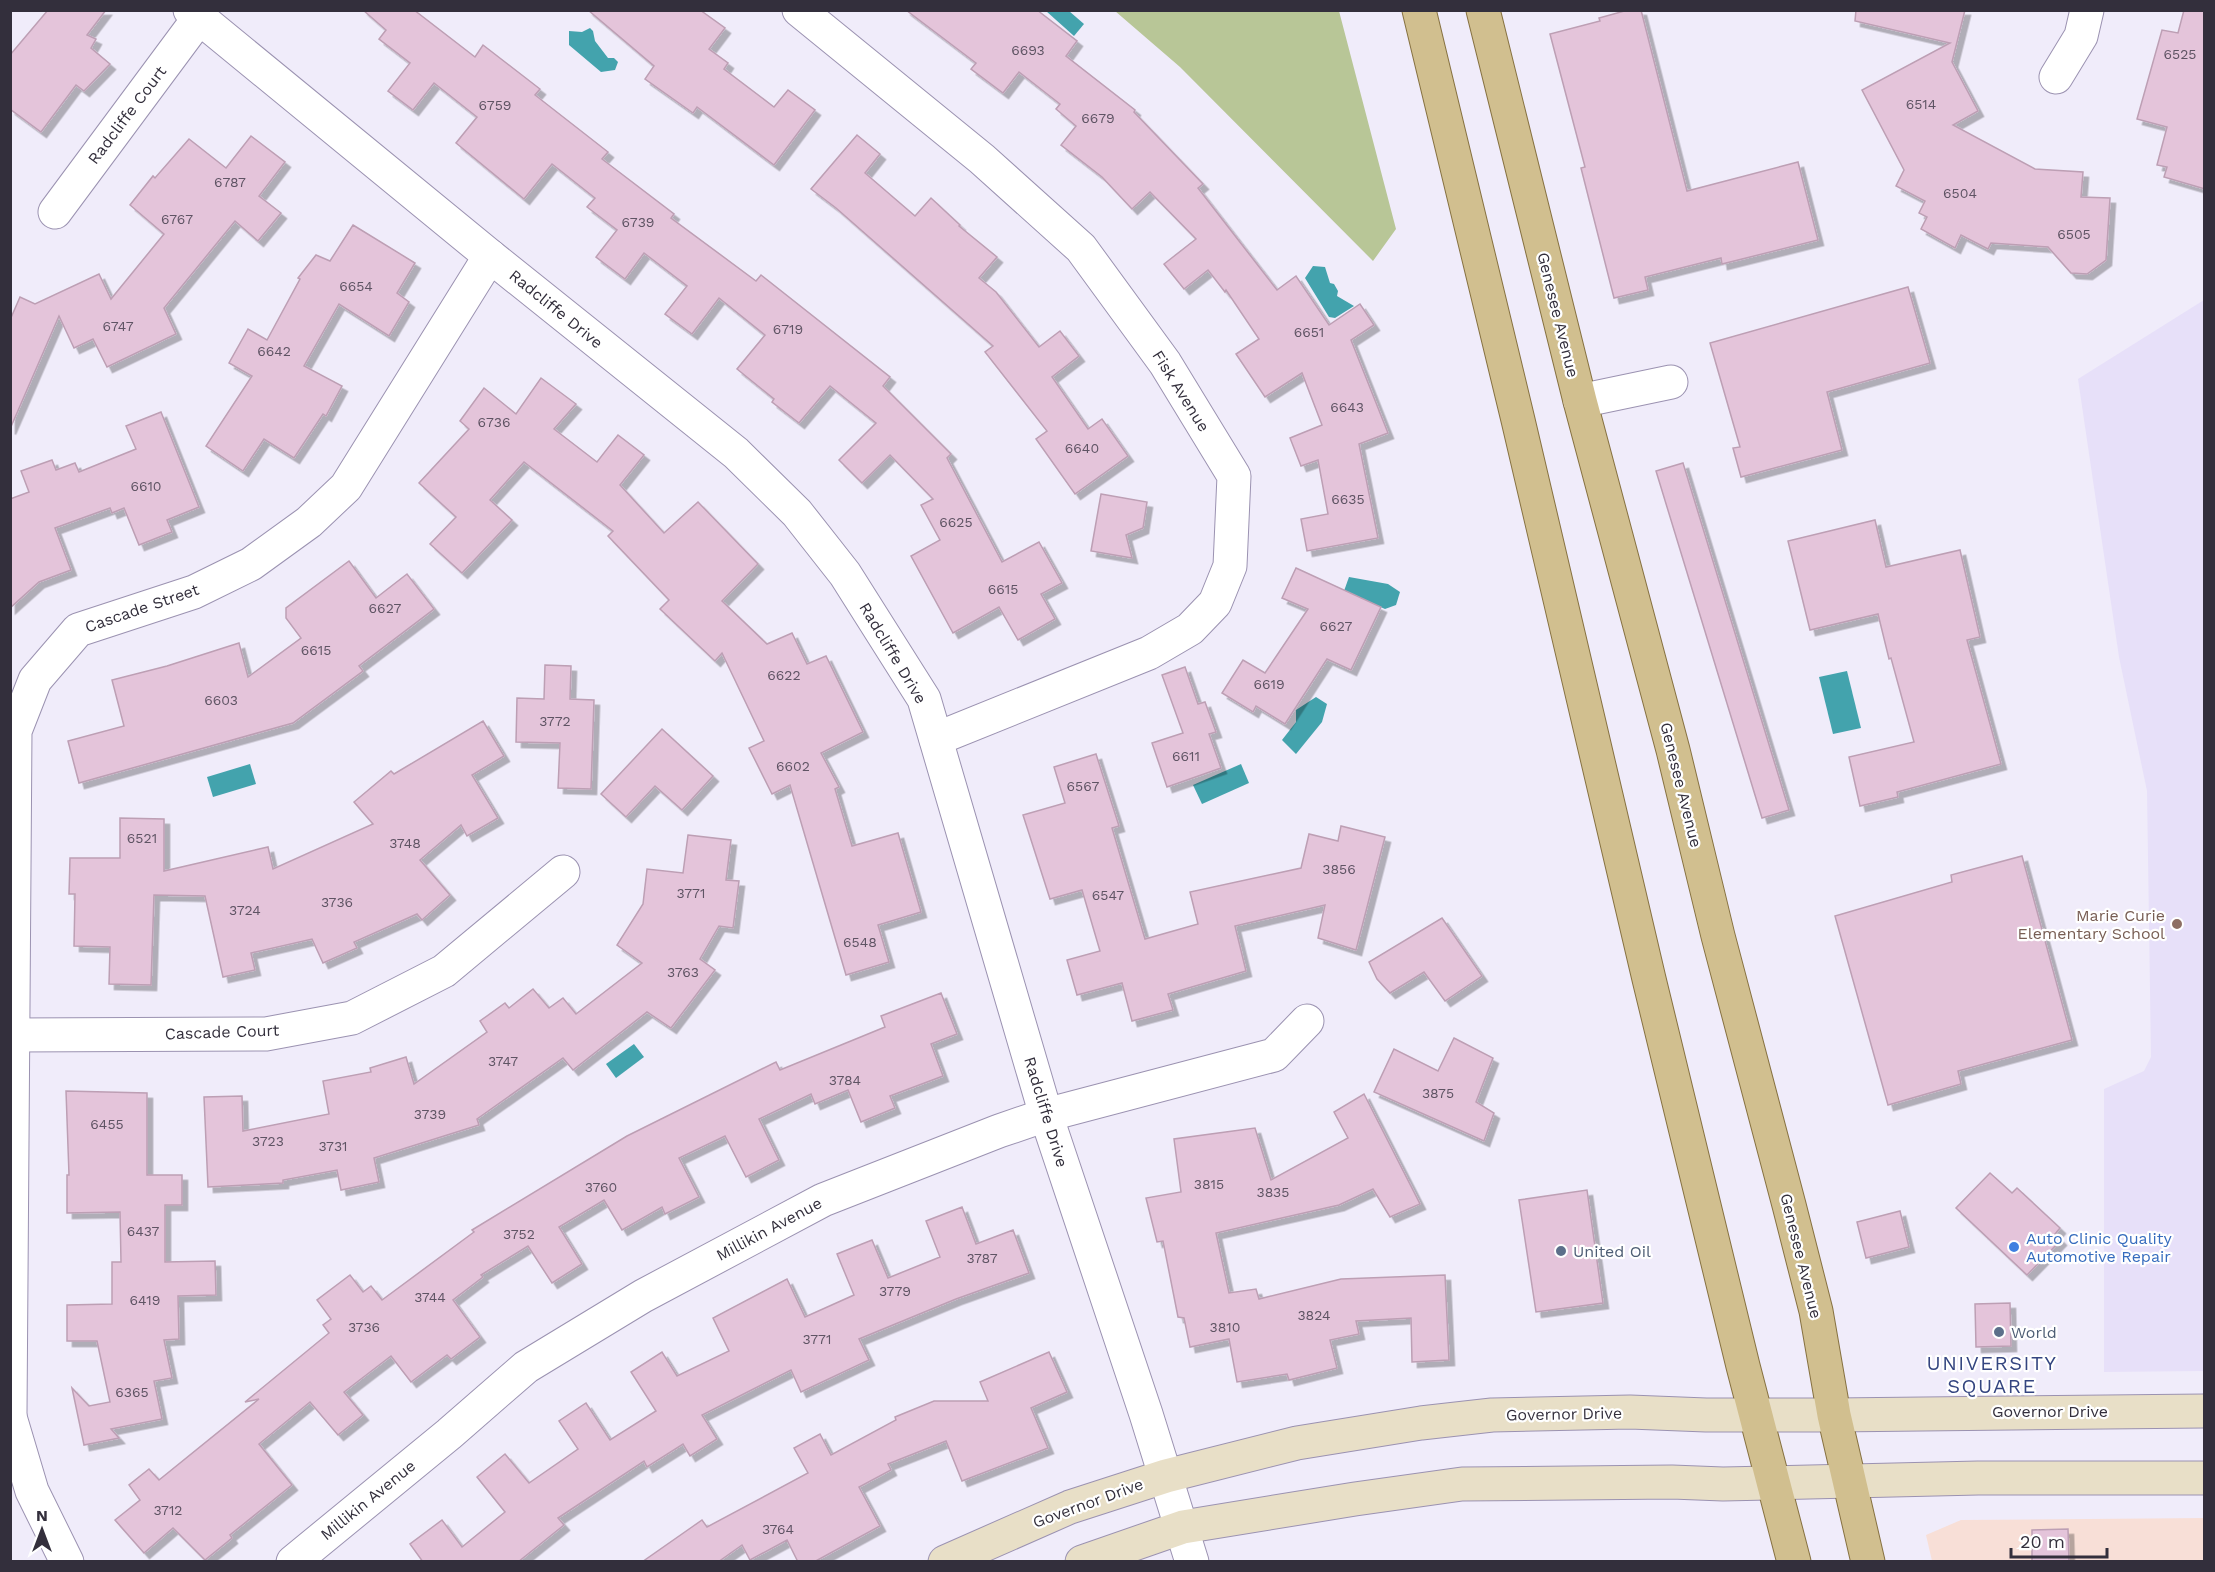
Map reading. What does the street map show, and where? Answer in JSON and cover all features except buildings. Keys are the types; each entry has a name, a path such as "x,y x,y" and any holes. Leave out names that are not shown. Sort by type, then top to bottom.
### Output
{"main road":[{"path":"1419,10 1516,409 1652,990 1743,1366 1794,1562"},
{"name":"Genesee Avenue","path":"1483,10 1580,401 1790,1205 1816,1311 1834,1415 1868,1562"},
{"name":"Governor Drive","path":"945,1562 1070,1506 1166,1476 1297,1443 1421,1423 1492,1415 1630,1412 1706,1415 1834,1415 2205,1411"},
{"path":"1082,1562 1183,1527 1462,1484 1672,1482 1723,1484 1978,1478 2205,1478"}],"street":[{"name":"Fisk Avenue","path":"799,10 982,159 1081,248 1165,363 1234,476 1230,566 1215,603 1190,629 1149,653 936,739"},
{"path":"2056,77 2081,36 2087,10"},
{"name":"Radcliffe Drive","path":"195,14 490,256 736,453 797,513 845,574 924,699 1046,1115 1183,1527 1192,1562"},
{"name":"Radcliffe Court","path":"55,212 195,14"},
{"name":"Cascade Street","path":"67,1562 32,1491 10,1416 15,731 35,680 78,630 194,592 250,564 309,522 346,487 490,256"},
{"path":"1580,401 1671,382"},
{"name":"Cascade Court","path":"12,1035 266,1034 352,1018 444,971 563,872"},
{"name":"Millikin Avenue","path":"293,1562 526,1368 643,1296 823,1200 1046,1115 1274,1055 1307,1021"}],"shaded area":[{"name":"Marie Curie Elementary School","path":"2204,300 2204,1371 2104,1372 2104,1089 2144,1071 2151,1057 2147,791 2119,657 2078,379"},
{"path":"2204,1518 2204,1561 1932,1561 1926,1535 1961,1520"}],"green space":[{"path":"1115,11 1339,11 1396,229 1373,261 1180,67"}],"water":[{"path":"1046,11 1069,11 1084,24 1074,36"},
{"path":"590,28 595,41 608,58 614,58 618,62 615,70 601,72 569,45 569,31 582,32"},
{"path":"1313,266 1325,267 1330,283 1334,284 1338,291 1337,296 1354,306 1335,318 1329,317 1305,278"},
{"path":"1349,577 1388,584 1400,592 1396,605 1385,609 1344,591"},
{"path":"1847,671 1861,728 1833,734 1819,677"},
{"path":"1316,697 1327,704 1322,722 1296,754 1282,740 1296,722 1296,710"},
{"path":"250,764 256,784 213,797 207,777"},
{"path":"1241,764 1249,783 1202,804 1193,785"},
{"path":"634,1044 644,1057 616,1078 606,1064"}],"place":[{"name":"Marie Curie Elementary School","path":"2177,924"},
{"name":"Auto Clinic Quality Automotive Repair","path":"2014,1247"},
{"name":"United Oil","path":"1561,1251"},
{"name":"World","path":"1999,1332"}],"district":[{"name":"UNIVERSITY SQUARE","path":"1992,1374"}]}
